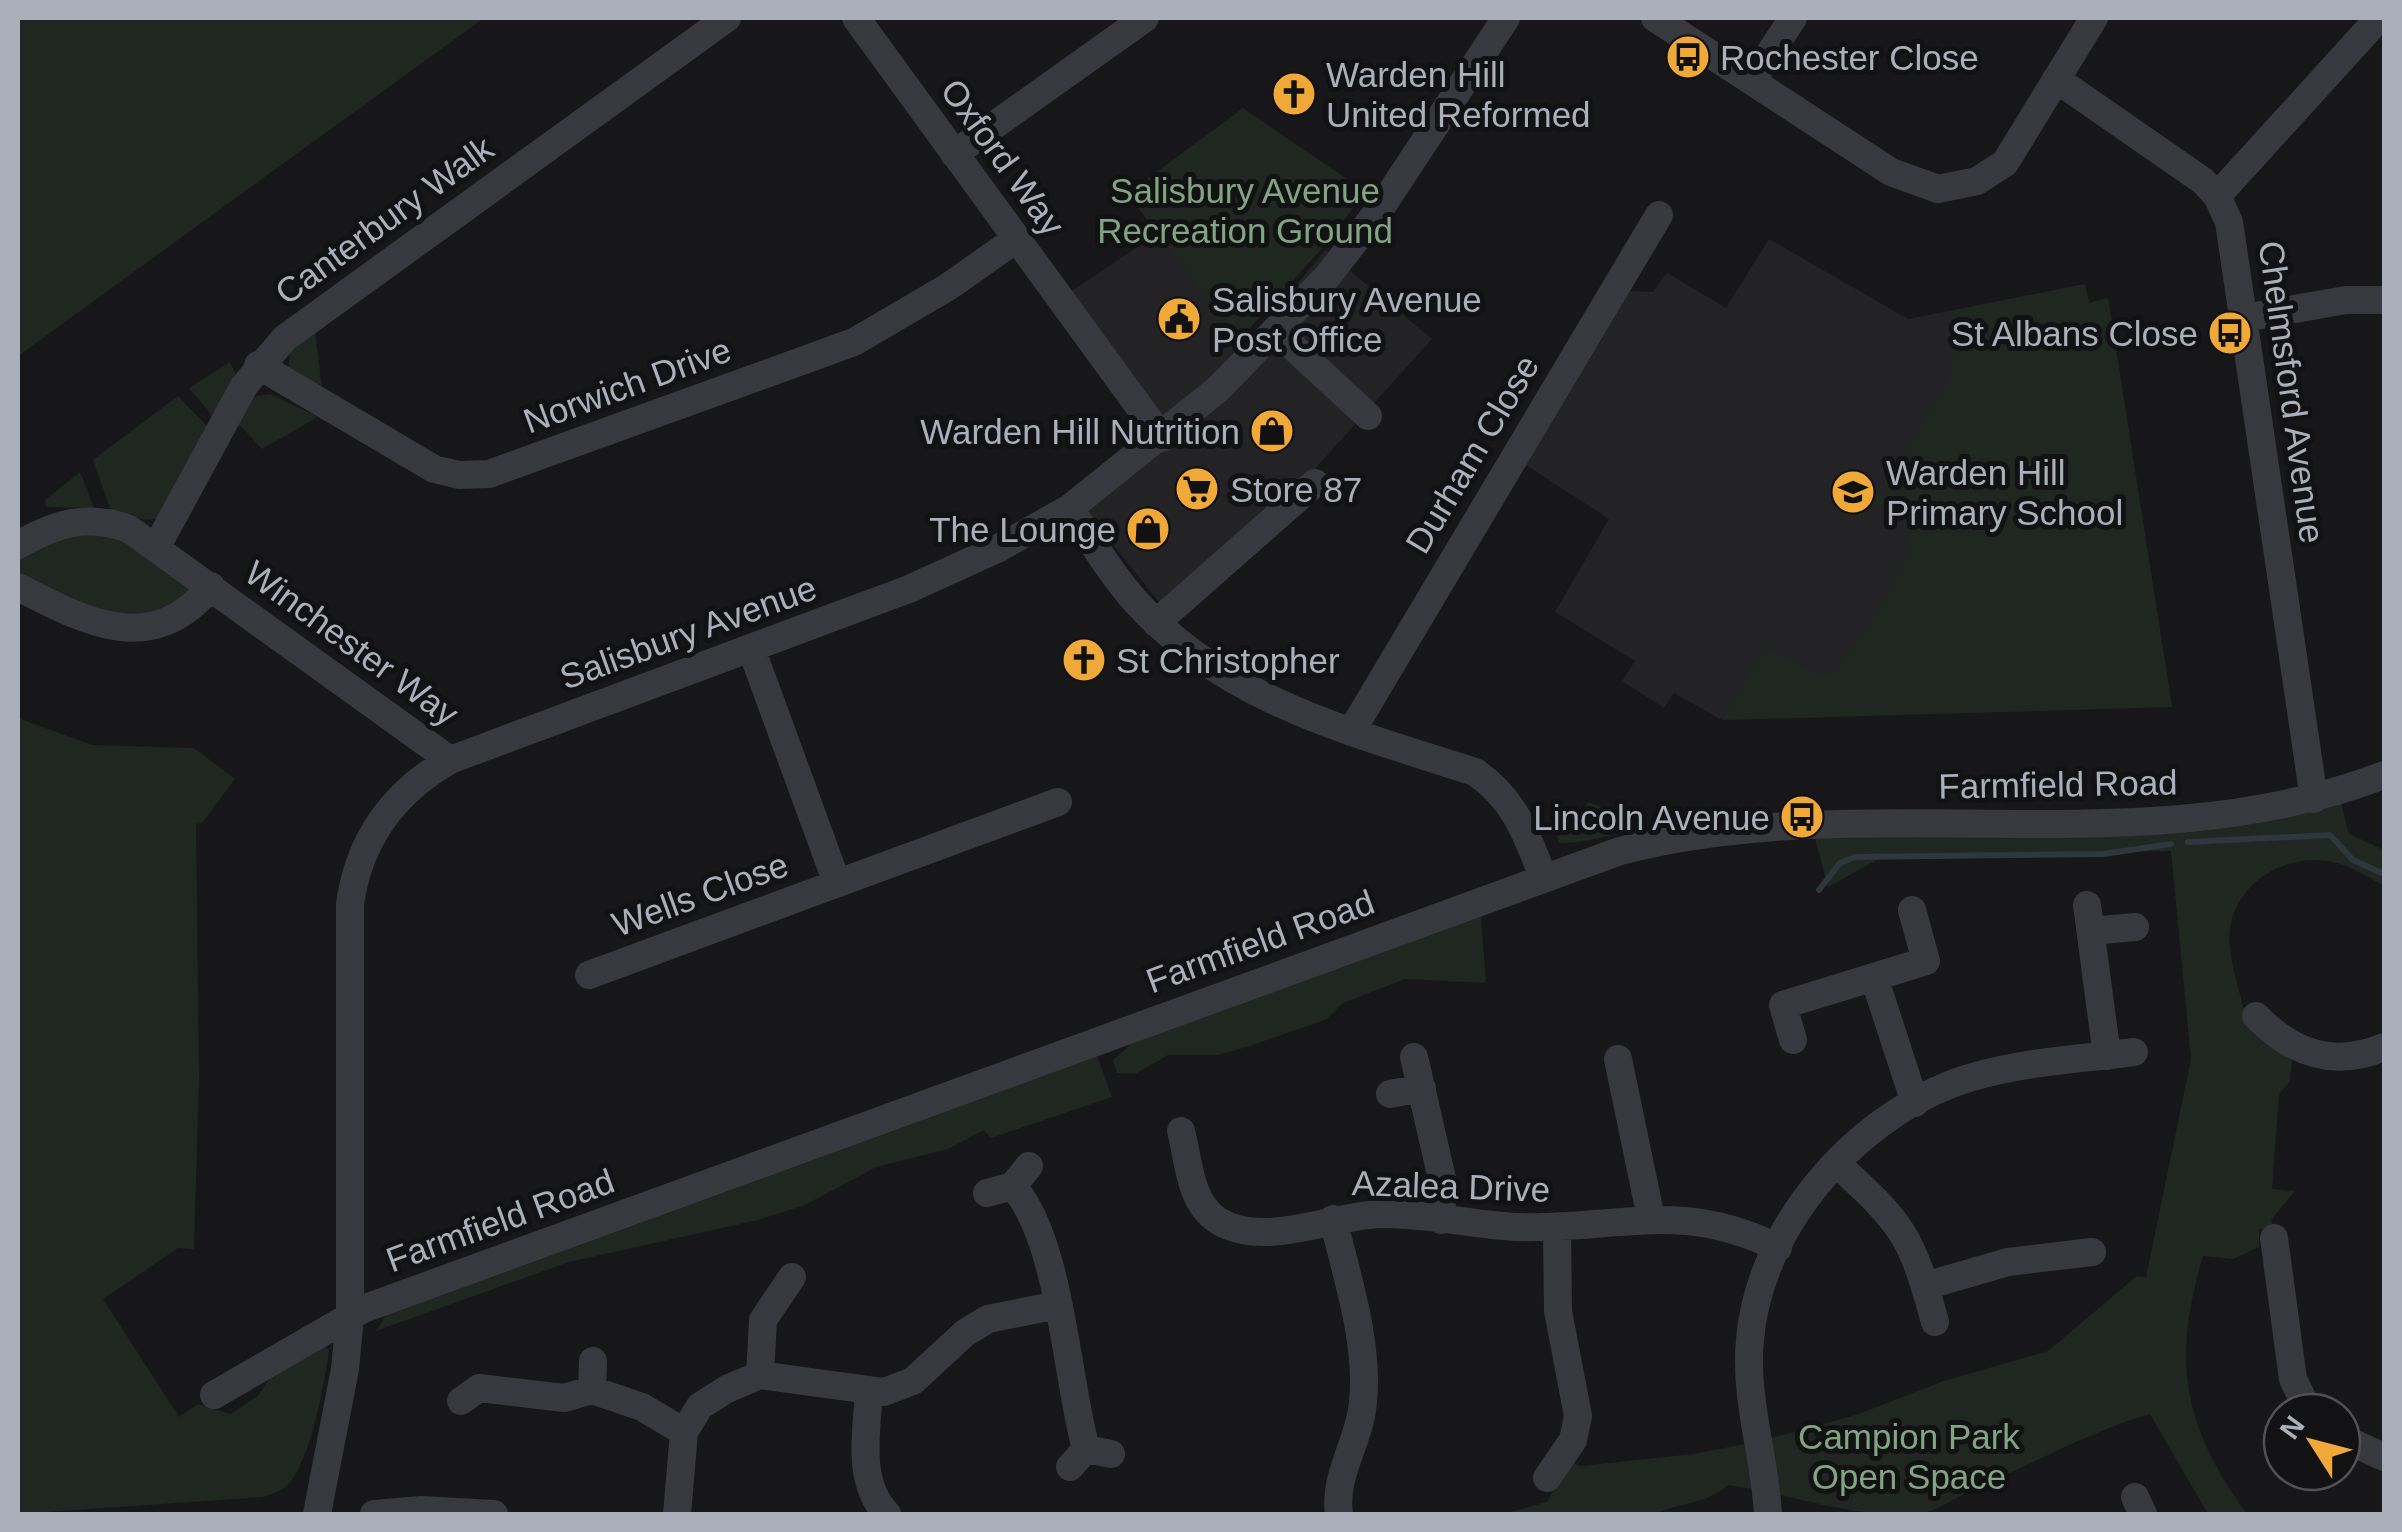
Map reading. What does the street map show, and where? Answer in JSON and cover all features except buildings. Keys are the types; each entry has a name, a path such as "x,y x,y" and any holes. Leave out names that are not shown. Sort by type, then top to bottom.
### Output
{"street":[{"name":"Canterbury Walk","path":"157,546 258,366 285,338 726,18"},
{"name":"Oxford Way","path":"856,18 1162,438"},
{"path":"954,154 1145,18"},
{"name":"Salisbury Avenue","path":"317,1514 345,1368 350,1317 346,1011 352,888 364,849 386,813 414,783 450,760 909,589 1070,508 1162,438 1277,332 1382,206 1506,18"},
{"path":"1655,18 1891,172 1938,190 1978,181 2005,164 2094,18"},
{"path":"1752,80 1794,18"},
{"path":"2216,196 2379,18"},
{"name":"Chelmsford Avenue","path":"2056,79 2203,180 2229,222 2314,799"},
{"name":"Durham Close","path":"1351,732 1659,215"},
{"name":"Norwich Drive","path":"258,366 434,469 459,475 489,474 854,342 1016,239"},
{"path":"2244,318 2346,300 2384,300"},
{"path":"1277,332 1368,416"},
{"path":"1156,623 1315,484"},
{"path":"1070,508 1112,571 1156,623 1243,688 1277,706 1475,772 1490,782 1520,818 1544,878"},
{"name":"Winchester Way","path":"18,545 46,529 88,520 116,524 157,546 450,760"},
{"name":"Winchester Way","path":"18,586 83,620 124,629 183,614 211,586"},
{"name":"Wells Close","path":"751,648 837,883"},
{"name":"Farmfield Road","path":"214,1395 350,1317 1544,878 1646,844 1743,829 2181,820 2314,799 2384,775"},
{"name":"Wells Close","path":"589,975 1058,802"},
{"path":"1793,1040 1783,1005 1874,977 1931,974 1912,910"},
{"path":"1768,1514 1749,1353 1753,1317 1778,1248 1804,1203 1836,1163 1868,1134 1915,1102 1953,1084 2010,1067 2120,1054 2089,918 2135,927"},
{"path":"1874,977 1915,1102"},
{"path":"2256,1016 2292,1048 2321,1056 2350,1057 2384,1046"},
{"path":"1414,1057 1442,1182 1441,1220"},
{"path":"1613,1080 1651,1218"},
{"path":"1390,1094 1422,1088"},
{"name":"Azalea Drive","path":"1181,1131 1195,1192 1215,1218 1235,1227 1265,1232 1381,1214 1556,1228 1651,1218 1723,1224 1778,1248"},
{"path":"1836,1163 1895,1218 1910,1242 1934,1322"},
{"path":"1010,1182 1032,1216 1058,1305 1089,1457"},
{"path":"1334,1219 1364,1376 1360,1424 1341,1478 1339,1514"},
{"path":"1547,1478 1573,1440 1578,1416 1558,1311 1556,1228"},
{"path":"2274,1238 2292,1379 2299,1392"},
{"path":"1925,1286 1981,1268 2043,1268 2092,1252"},
{"path":"760,1374 762,1320 794,1272"},
{"path":"677,1514 684,1432 700,1406 760,1374 868,1393 914,1381 965,1333 988,1319 1058,1305"},
{"path":"461,1402 479,1388 564,1398 592,1376 684,1432"},
{"path":"868,1393 867,1478 879,1512"},
{"path":"374,1514 421,1510 494,1514"}],"shaded area":[{"path":"1161,231 1254,337 1325,250 1432,339 1176,623 1072,494 1148,434 1063,297"},
{"name":"Warden Hill Primary School","path":"1769,239 1908,319 2085,284 2089,303 2108,298 2172,707 1722,720 1674,693 1664,708 1622,681 1635,661 1555,612 1609,519 1526,465 1630,291 1653,292 1667,273 1726,308"}],"green space":[{"path":"18,18 484,18 18,356"},
{"name":"Salisbury Avenue Recreation Ground","path":"1243,108 1360,188 1352,200 1356,204 1326,244 1240,339 1127,194"},
{"path":"2085,284 2089,303 2108,298 2172,707 1722,720 1766,647 1816,675 1834,673 1883,604 1902,565 1911,526 1875,503 1953,373 1952,311"},
{"path":"315,331 323,396 288,368 291,349"},
{"path":"230,362 236,375 220,411 212,415 189,388"},
{"path":"270,394 318,417 262,449 234,419 253,397"},
{"path":"178,396 208,427 167,513 146,520 111,511 93,460"},
{"path":"80,472 94,508 46,507 45,500"},
{"path":"87,533 126,540 192,590 187,601 127,622 18,580 18,557 49,540"},
{"path":"18,718 92,745 194,748 235,779 202,823 196,824 199,1077 194,1249 178,1248 103,1299 179,1417 198,1404 230,1414 258,1396 271,1376 323,1344 329,1350 320,1402 302,1461 286,1487 264,1497 18,1514"},
{"name":"Campion Park Open Space","path":"2338,791 2349,834 2384,850 2384,886 2348,867 2325,861 2288,864 2256,882 2243,896 2230,930 2231,959 2243,1007 2293,1047 2290,1081 2279,1095 2272,1189 2295,1191 2271,1220 2274,1229 2259,1229 2259,1247 2233,1259 2203,1256 2188,1328 2186,1360 2196,1421 2225,1482 2247,1514 2208,1514 2150,1414 2080,1440 1923,1513 1869,1513 1728,1485 1712,1496 1655,1514 1503,1514 1547,1502 1569,1462 1581,1466 1693,1454 1761,1441 1856,1415 1944,1381 2048,1351 2137,1276 2146,1277 2191,1059 2171,851 1886,855 1828,887 1815,839 1906,828 2019,827"},
{"path":"1588,802 1630,817 1633,822 1609,836 1559,843 1557,837 1577,820"},
{"path":"1481,915 1486,983 1405,979 1343,1003 1327,1019 1247,1047 1218,1055 1168,1055 1135,1074 1117,1073 1113,1060 1138,1038"},
{"path":"1095,1050 1112,1097 991,1138 984,1130 948,1149 876,1167 805,1205 758,1220 569,1262 376,1331 388,1312"}],"waterway":[{"path":"2188,842 2330,835 2353,860 2384,874"},
{"path":"1819,890 1840,863 1855,857 2103,854 2171,844"}],"place":[{"name":"Rochester Close","path":"1688,57"},
{"name":"Warden Hill United Reformed","path":"1294,94"},
{"name":"Salisbury Avenue Post Office","path":"1179,319"},
{"name":"St Albans Close","path":"2230,333"},
{"name":"Warden Hill Nutrition","path":"1272,431"},
{"name":"Store 87","path":"1197,489"},
{"name":"Warden Hill Primary School","path":"1853,492"},
{"name":"The Lounge","path":"1148,529"},
{"name":"St Christopher","path":"1084,660"},
{"name":"Lincoln Avenue","path":"1802,817"}]}
